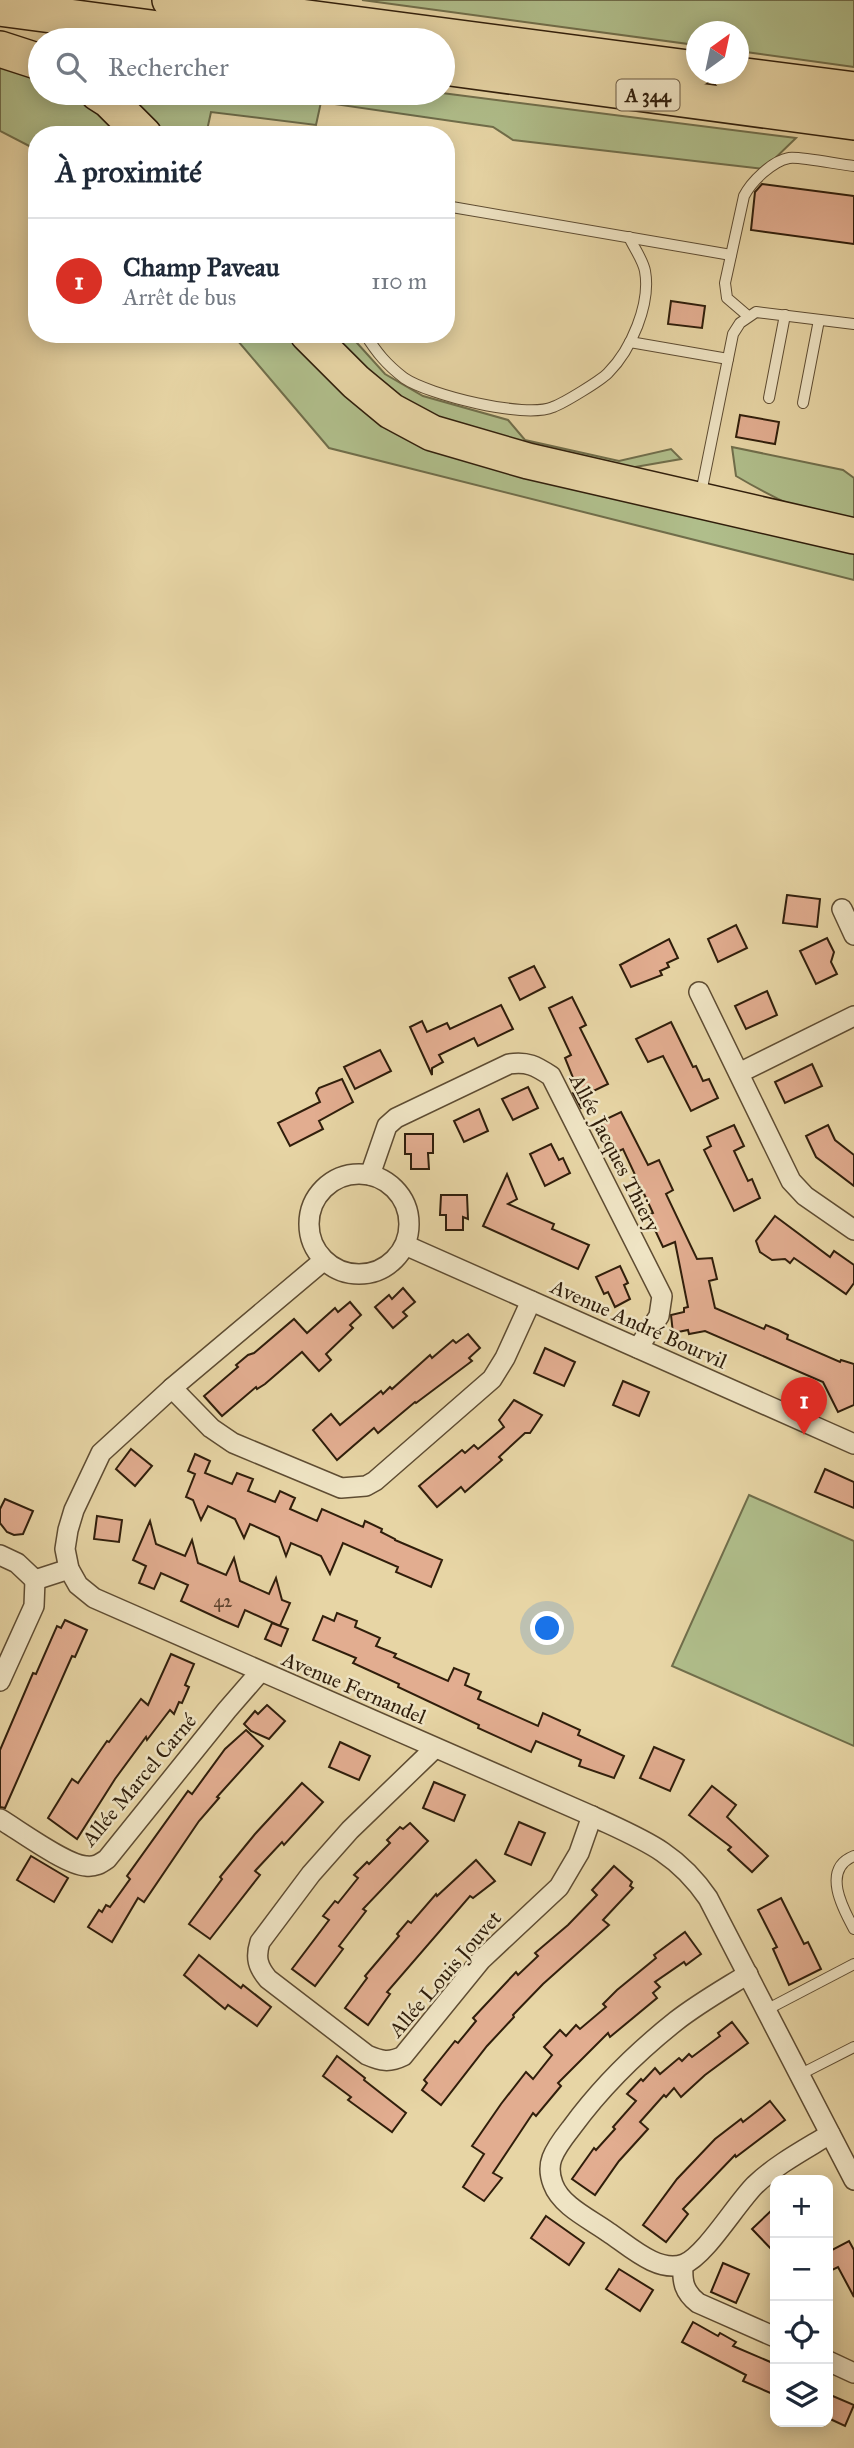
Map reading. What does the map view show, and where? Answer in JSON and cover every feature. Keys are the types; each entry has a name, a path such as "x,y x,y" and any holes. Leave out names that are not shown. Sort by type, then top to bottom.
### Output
{"highway":[{"name":"A 344","path":"170,0 383,28"},
{"path":"0,8 151,28"},
{"name":"A 344","path":"455,37 686,68"},
{"path":"0,49 28,58"},
{"name":"A 344","path":"455,69 854,122"},
{"path":"749,76 854,90"},
{"path":"114,105 135,126"},
{"path":"317,343 356,382 391,411 432,433 527,461 854,536"}],"street":[{"path":"842,909 854,935"},
{"path":"699,992 791,1181 805,1196 854,1230"},
{"path":"740,1073 854,1016"},
{"name":"Allée Jacques Thiery","path":"370,1175 387,1126 396,1118 509,1064 525,1061 551,1076 662,1296 659,1316 638,1348"},
{"path":"352,1174 370,1175 386,1182 399,1194 407,1210 410,1228 405,1245 394,1261 378,1272 359,1275 340,1272 323,1261 312,1244 308,1225 312,1206 321,1190 335,1180 352,1174"},
{"name":"Avenue André Bourvil","path":"405,1245 854,1444"},
{"path":"36,1580 69,1569 65,1549 68,1530 74,1510 101,1453 172,1388 323,1261"},
{"path":"172,1388 211,1428 233,1443 341,1489 366,1486 492,1379 505,1358 531,1301"},
{"path":"0,1555 17,1563 36,1580"},
{"name":"Avenue Fernandel","path":"69,1569 78,1585 94,1598 592,1816 660,1849 684,1867 708,1898 854,2180"},
{"path":"0,1681 34,1606 36,1580"},
{"name":"Allée Marcel Carné","path":"0,1819 69,1861 85,1866 98,1865 107,1859 260,1672"},
{"name":"Allée Louis Jouvet","path":"435,1748 350,1830 311,1874 260,1942 257,1952 261,1970 268,1979 367,2055 378,2060 394,2061 404,2056 481,1960 559,1887 579,1853 592,1816"},
{"path":"748,1975 697,2005 623,2066 589,2104 552,2158 550,2170 557,2193 656,2262 682,2265 700,2254 734,2208 770,2172 830,2134"},
{"path":"682,2265 685,2288 689,2296 698,2303 770,2335"},
{"path":"833,2363 854,2373"}],"lane":[{"path":"748,316 727,298 725,284 744,197 750,185 760,174 788,158 854,166"},
{"path":"455,208 731,255"},
{"path":"371,343 383,361 407,380 456,399 505,409 551,408 607,374 630,342 645,306 645,270 629,237"},
{"path":"699,501 733,334 740,323 756,312 854,324"},
{"path":"769,398 785,315"},
{"path":"803,403 819,320"},
{"path":"630,342 728,359"},
{"path":"854,1857 849,1858 838,1870 836,1890 854,1929"},
{"path":"766,2010 854,1964"},
{"path":"799,2075 854,2047"}],"green space":[{"path":"362,0 854,0 854,67 749,52 749,21 686,21 686,44"},
{"path":"0,63 28,74 28,105 96,105 116,126 28,126 28,145 0,131"},
{"path":"455,95 796,138 764,169 513,140 493,127 342,105 455,105"},
{"path":"124,105 320,105 316,125 211,112 208,126 147,126"},
{"path":"240,343 301,343 365,408 854,552 854,580 329,448"},
{"path":"331,343 357,343 385,374 423,396 508,420 525,440 619,461 671,449 681,459 618,470 415,415"},
{"path":"732,447 843,470 854,478 854,527 793,506 736,476"},
{"path":"749,1495 854,1541 854,1746 672,1666"}],"building":[{"path":"762,184 854,196 854,244 751,230 755,192"},
{"path":"671,301 705,306 702,328 668,324"},
{"path":"740,415 779,422 775,444 736,437"},
{"path":"787,895 820,899 817,927 783,923"},
{"path":"736,925 747,948 718,962 708,939"},
{"path":"827,938 834,952 831,962 837,974 816,984 800,951"},
{"path":"669,939 678,958 667,963 669,967 660,971 662,975 631,987 620,965"},
{"path":"534,966 545,987 520,1000 509,978"},
{"path":"767,991 777,1015 746,1029 735,1006"},
{"path":"572,997 586,1025 580,1028 608,1084 587,1094 591,1103 581,1108 573,1093 578,1090 565,1058 571,1055 549,1008"},
{"path":"501,1005 513,1029 478,1046 474,1038 439,1055 443,1062 432,1068 432,1075 410,1027 422,1021 427,1032 447,1023 450,1029"},
{"path":"671,1022 693,1067 696,1066 703,1081 709,1079 718,1098 691,1111 663,1056 648,1062 636,1039"},
{"path":"380,1050 391,1071 355,1089 344,1067"},
{"path":"812,1064 822,1086 785,1103 775,1082"},
{"path":"342,1079 353,1102 319,1121 323,1129 290,1146 278,1123 320,1102 316,1093 319,1088"},
{"path":"528,1087 538,1108 513,1120 502,1099"},
{"path":"479,1109 488,1131 464,1142 454,1121"},
{"path":"621,1112 648,1165 659,1160 673,1190 666,1194 697,1259 712,1258 717,1279 709,1281 715,1308 764,1329 766,1325 778,1330 788,1335 787,1339 840,1362 841,1360 854,1364 854,1405 838,1412 823,1382 705,1331 673,1333 671,1315 684,1312 684,1308 688,1307 675,1242 663,1247 648,1215 653,1213 623,1149 617,1152 613,1143 609,1145 598,1123"},
{"path":"734,1125 744,1146 734,1151 748,1181 752,1179 760,1198 734,1211 704,1150 711,1146 707,1137"},
{"path":"828,1125 835,1140 854,1155 854,1186 816,1157 806,1136"},
{"path":"405,1134 433,1134 433,1153 428,1153 429,1169 411,1169 411,1154 405,1154"},
{"path":"551,1144 559,1160 563,1158 570,1173 545,1186 530,1154"},
{"path":"507,1174 517,1199 508,1204 554,1224 552,1229 589,1245 578,1269 483,1226"},
{"path":"441,1195 467,1195 468,1219 463,1217 463,1230 446,1230 446,1215 440,1215"},
{"path":"775,1216 830,1257 834,1251 854,1265 854,1283 846,1294 794,1258 790,1263 785,1259 772,1260 760,1252 756,1241"},
{"path":"620,1266 628,1283 624,1285 630,1299 615,1307 608,1292 604,1294 596,1277"},
{"path":"403,1288 415,1302 403,1312 407,1316 393,1328 375,1307 389,1295 392,1299"},
{"path":"350,1302 361,1315 350,1325 353,1328 326,1354 331,1360 319,1371 302,1352 222,1416 204,1396 238,1367 236,1365 294,1319 307,1333 335,1308 338,1312"},
{"path":"468,1334 480,1348 469,1358 472,1361 415,1402 378,1433 374,1428 337,1460 313,1430 331,1414 340,1425 381,1391 383,1394 390,1387 392,1389 430,1355 432,1358 453,1340 456,1343"},
{"path":"545,1348 575,1362 564,1386 534,1373"},
{"path":"623,1381 649,1392 639,1416 613,1405"},
{"path":"514,1400 542,1415 530,1433 525,1433 499,1457 502,1460 465,1492 461,1487 437,1507 419,1486 462,1450 465,1453 474,1445 478,1449 504,1427 499,1420"},
{"path":"131,1449 152,1466 135,1486 116,1469"},
{"path":"195,1454 210,1461 205,1473 232,1484 237,1473 253,1479 248,1491 275,1502 280,1491 295,1498 290,1509 317,1521 322,1509 363,1527 365,1521 382,1529 381,1532 395,1540 442,1560 431,1587 396,1572 398,1567 343,1543 330,1574 321,1556 291,1543 286,1556 279,1537 250,1524 244,1538 235,1519 208,1506 201,1520 193,1500 186,1497 195,1474 188,1471"},
{"path":"825,1469 854,1482 854,1508 815,1492"},
{"path":"5,1499 33,1511 23,1534 14,1535 7,1532 0,1523 0,1509"},
{"path":"97,1516 122,1520 119,1542 94,1539"},
{"path":"150,1521 156,1544 185,1556 192,1540 198,1563 226,1575 234,1558 240,1581 269,1594 276,1578 282,1600 290,1603 280,1626 245,1610 238,1627 222,1620 181,1601 188,1585 161,1573 154,1589 139,1583 146,1566 133,1560"},
{"path":"337,1613 357,1621 355,1627 380,1638 376,1646 396,1654 394,1657 448,1681 454,1668 469,1674 465,1685 481,1692 478,1699 538,1726 543,1713 580,1730 578,1735 624,1756 614,1778 579,1766 581,1760 536,1741 531,1752 478,1728 479,1725 353,1663 356,1658 313,1640 323,1616 334,1621"},
{"path":"65,1620 87,1630 75,1657 72,1656 5,1808 0,1807 0,1750 33,1673 36,1674 57,1626 61,1628"},
{"path":"272,1623 288,1629 281,1646 265,1639"},
{"path":"171,1654 194,1664 185,1685 189,1687 182,1703 179,1702 174,1714 170,1710 147,1740 146,1737 115,1779 77,1839 48,1818 72,1779 78,1783 141,1699 148,1705"},
{"path":"267,1705 285,1721 269,1739 251,1731 244,1724 255,1711 258,1714"},
{"path":"246,1730 263,1746 217,1797 219,1798 199,1821 144,1902 138,1898 112,1942 88,1927 99,1910 102,1912 106,1905 110,1907 130,1879 127,1876 188,1791 192,1794 225,1749"},
{"path":"340,1742 370,1756 359,1780 329,1767"},
{"path":"654,1747 684,1760 670,1791 640,1778"},
{"path":"434,1782 465,1795 454,1821 423,1808"},
{"path":"302,1783 323,1802 284,1845 282,1842 255,1871 260,1875 210,1939 189,1924 222,1879 220,1877"},
{"path":"712,1786 736,1805 727,1817 768,1856 752,1872 728,1850 731,1847 689,1815"},
{"path":"519,1822 545,1833 531,1865 505,1854"},
{"path":"410,1823 428,1841 363,1909 366,1911 339,1946 343,1949 315,1986 292,1969 329,1920 323,1916 335,1901 338,1903 358,1878 354,1875 390,1843 387,1840 400,1827 403,1829"},
{"path":"31,1856 68,1878 54,1902 17,1880"},
{"path":"476,1860 495,1881 473,1898 470,1896 387,1992 390,1994 368,2025 345,2008 367,1978 365,1976 399,1936 397,1934 408,1921 411,1923 436,1894 437,1896"},
{"path":"614,1866 632,1882 630,1886 633,1888 603,1920 609,1925 513,2015 441,2105 422,2090 427,2083 424,2080 455,2041 458,2043 476,2021 473,2018 516,1972 518,1975 538,1956 535,1953 597,1895 592,1890"},
{"path":"781,1898 804,1944 808,1942 821,1969 789,1985 773,1949 777,1947 758,1910"},
{"path":"685,1932 701,1954 655,1982 660,1987 653,1993 657,1998 610,2037 608,2033 558,2083 561,2086 536,2116 533,2113 493,2173 502,2178 484,2201 463,2187 484,2154 472,2146 526,2072 533,2079 552,2055 544,2047 560,2030 566,2036 576,2025 580,2029 606,2007 603,2004 617,1990 656,1958 654,1955"},
{"path":"199,1955 241,1988 243,1985 271,2007 257,2026 228,2005 225,2009 184,1975"},
{"path":"732,2022 748,2043 681,2097 674,2088 666,2097 664,2095 640,2122 648,2129 619,2161 595,2195 572,2179 594,2148 596,2150 615,2129 613,2127 636,2101 627,2094 641,2079 643,2081 655,2068 660,2074 679,2058 682,2061 689,2054 692,2057 720,2036 718,2033"},
{"path":"337,2056 406,2113 392,2132 348,2100 351,2097 323,2076"},
{"path":"770,2101 785,2120 736,2157 735,2155 683,2209 688,2214 666,2242 643,2225 677,2179 715,2139"},
{"path":"770,2212 770,2248 752,2229"},
{"path":"546,2216 584,2243 569,2265 531,2238"},
{"path":"849,2241 854,2250 854,2297 838,2267 833,2270 833,2249"},
{"path":"723,2263 749,2274 736,2303 711,2292"},
{"path":"619,2269 653,2290 640,2311 606,2289"},
{"path":"693,2322 718,2336 720,2333 736,2342 733,2346 770,2362 770,2393 743,2381 746,2375 682,2342"},
{"path":"833,2396 854,2405 845,2426 833,2420"}],"place":[{"name":"Champ Paveau","path":"804,1435"}]}
